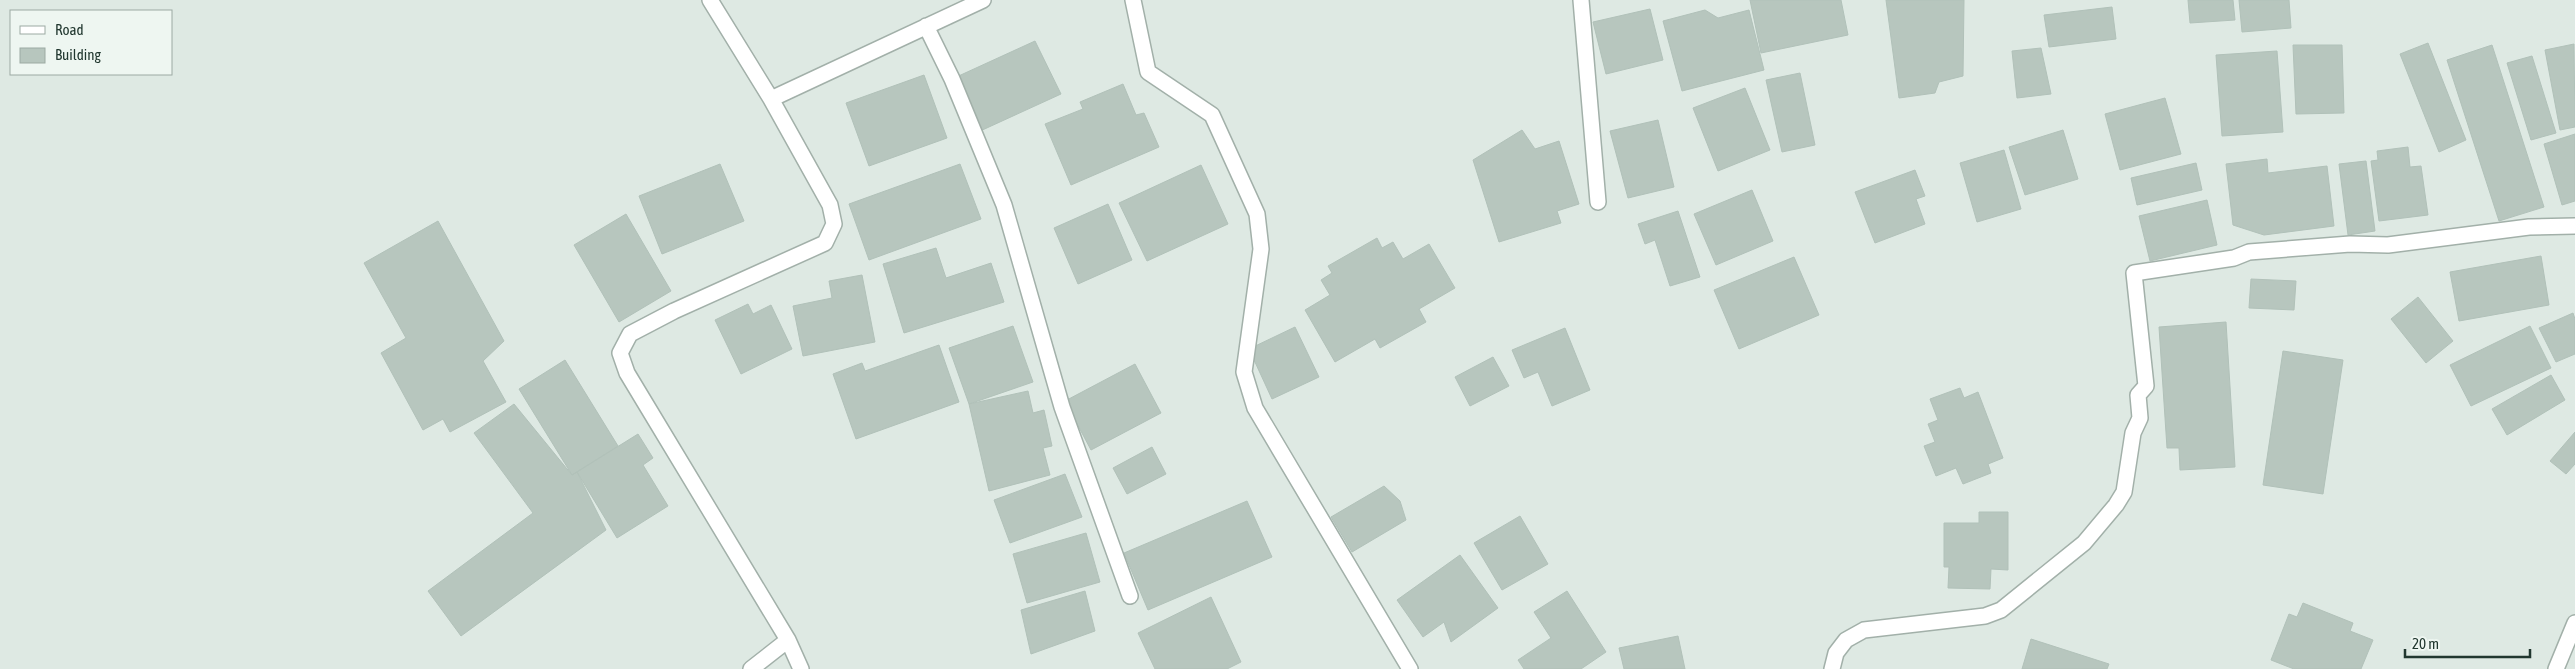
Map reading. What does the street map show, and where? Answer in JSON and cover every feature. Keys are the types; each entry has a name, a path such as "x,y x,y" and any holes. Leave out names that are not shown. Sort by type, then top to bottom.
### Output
{"street":[{"path":"710,0 771,99 830,205 834,224 824,243 674,311 630,334 620,352 627,373 788,640 800,669"},
{"path":"771,99 983,0"},
{"path":"1133,0 1148,72 1212,115 1257,214 1261,249 1244,372 1255,408 1410,669"},
{"path":"1581,0 1598,202"},
{"path":"926,26 952,79 1004,205 1062,407 1130,596"},
{"path":"1832,669 1836,653 1846,640 1864,630 1985,616 2001,610 2084,543 2116,505 2124,492 2133,433 2140,418 2138,395 2146,386 2134,273 2234,258 2249,252 2350,244 2388,245 2529,227 2575,226"},
{"path":"2556,669 2575,623"},
{"path":"751,669 788,640"}],"building":[{"path":"1750,0 1841,0 1848,35 1761,53"},
{"path":"1886,0 1964,0 1963,76 1939,82 1935,93 1899,98"},
{"path":"2188,0 2233,0 2235,20 2190,23"},
{"path":"2239,0 2289,0 2291,28 2242,32"},
{"path":"2112,7 2116,39 2049,47 2044,15"},
{"path":"1650,9 1663,60 1606,74 1593,22"},
{"path":"1705,10 1718,18 1749,10 1764,70 1682,91 1663,21"},
{"path":"1035,41 1061,94 978,132 952,79"},
{"path":"2428,43 2466,140 2439,152 2400,54"},
{"path":"2574,44 2575,127 2560,130 2545,50"},
{"path":"2293,45 2342,45 2344,113 2296,114"},
{"path":"2492,45 2544,207 2499,221 2447,60"},
{"path":"2041,48 2051,94 2017,98 2012,51"},
{"path":"2277,51 2283,132 2222,136 2216,55"},
{"path":"2532,56 2556,133 2531,140 2507,63"},
{"path":"1800,73 1815,145 1782,152 1766,80"},
{"path":"924,75 947,138 869,166 846,103"},
{"path":"1123,84 1136,115 1144,113 1159,147 1071,185 1045,124 1083,109 1080,102"},
{"path":"1745,88 1770,150 1718,171 1693,108"},
{"path":"2165,98 2181,154 2120,170 2105,114"},
{"path":"1658,120 1674,187 1628,198 1610,131"},
{"path":"1522,130 1535,149 1559,141 1579,204 1557,211 1561,223 1499,242 1473,160"},
{"path":"2063,130 2078,179 2025,195 2009,147"},
{"path":"2575,134 2575,201 2562,205 2544,144"},
{"path":"2408,147 2410,167 2421,166 2428,215 2379,221 2371,161 2378,160 2377,151"},
{"path":"2004,150 2021,209 1977,222 1960,163"},
{"path":"2267,159 2268,173 2327,166 2334,226 2264,235 2233,225 2226,164"},
{"path":"2366,161 2375,231 2348,235 2339,164"},
{"path":"2196,163 2202,190 2137,205 2131,178"},
{"path":"720,164 744,221 662,254 639,196"},
{"path":"960,164 981,219 869,260 849,204"},
{"path":"1201,165 1228,224 1147,261 1119,203"},
{"path":"1915,170 1925,196 1916,199 1925,224 1875,243 1855,192"},
{"path":"1752,190 1773,241 1716,265 1694,214"},
{"path":"2207,200 2217,245 2150,261 2139,216"},
{"path":"1108,204 1132,260 1078,284 1054,228"},
{"path":"1678,211 1700,277 1670,286 1655,240 1645,244 1638,224"},
{"path":"626,214 671,291 619,322 574,245"},
{"path":"438,221 504,341 483,361 506,402 450,432 443,419 423,430 381,353 406,338 364,263"},
{"path":"1377,238 1382,248 1393,242 1403,259 1429,244 1455,288 1419,309 1426,322 1380,348 1375,339 1335,362 1305,310 1330,295 1321,280 1332,273 1328,266"},
{"path":"936,248 946,278 991,263 1004,302 904,333 883,264"},
{"path":"2541,256 2549,305 2459,321 2450,272"},
{"path":"1794,257 1819,315 1739,349 1714,290"},
{"path":"862,275 875,342 803,356 793,306 832,298 829,281"},
{"path":"2251,279 2296,281 2294,310 2249,308"},
{"path":"2418,297 2453,341 2426,363 2391,319"},
{"path":"748,304 753,314 771,305 792,349 741,374 715,320"},
{"path":"2573,313 2575,319 2575,354 2556,362 2539,328"},
{"path":"2226,322 2235,467 2180,470 2179,448 2167,448 2159,327"},
{"path":"1013,326 1033,382 969,404 949,348"},
{"path":"2530,326 2551,368 2471,406 2450,365"},
{"path":"1295,327 1319,377 1272,399 1249,349"},
{"path":"1565,328 1590,390 1552,406 1538,372 1524,378 1512,350"},
{"path":"939,345 959,402 856,439 833,374 862,363 865,371"},
{"path":"2283,351 2343,360 2323,494 2263,485"},
{"path":"1493,357 1509,386 1470,406 1455,377"},
{"path":"565,360 618,446 572,475 519,389"},
{"path":"1135,364 1161,413 1091,450 1065,401"},
{"path":"2551,375 2565,400 2507,435 2492,409"},
{"path":"1960,388 1964,398 1978,392 2003,458 1988,464 1991,473 1963,484 1956,468 1936,476 1924,446 1935,442 1928,424 1938,420 1930,399"},
{"path":"1028,391 1033,413 1044,410 1052,446 1043,448 1050,475 989,491 969,404"},
{"path":"514,404 572,475 577,472 606,530 461,636 428,591 533,513 474,433"},
{"path":"2575,432 2575,464 2566,474 2550,461"},
{"path":"638,434 653,458 643,465 668,506 617,538 577,472"},
{"path":"1152,447 1166,474 1127,494 1113,468"},
{"path":"1065,474 1082,517 1010,543 994,500"},
{"path":"1384,486 1400,501 1406,520 1352,552 1331,517"},
{"path":"1247,501 1272,557 1148,610 1124,553"},
{"path":"1979,512 2008,512 2008,570 1991,569 1990,589 1948,588 1949,567 1944,567 1944,523 1979,523"},
{"path":"1520,516 1548,564 1502,590 1474,543"},
{"path":"1086,533 1100,582 1027,603 1013,554"},
{"path":"1460,555 1498,608 1451,642 1444,622 1423,637 1397,600"},
{"path":"1085,591 1095,631 1031,654 1021,610"},
{"path":"1567,591 1606,652 1581,669 1524,669 1518,660 1551,638 1534,612"},
{"path":"1211,597 1241,662 1227,669 1155,669 1138,633"},
{"path":"2303,603 2353,623 2350,631 2373,640 2361,669 2294,669 2271,660 2289,614 2297,617"},
{"path":"1678,636 1685,669 1624,669 1619,648"},
{"path":"2031,639 2109,664 2107,669 2022,669"}]}
